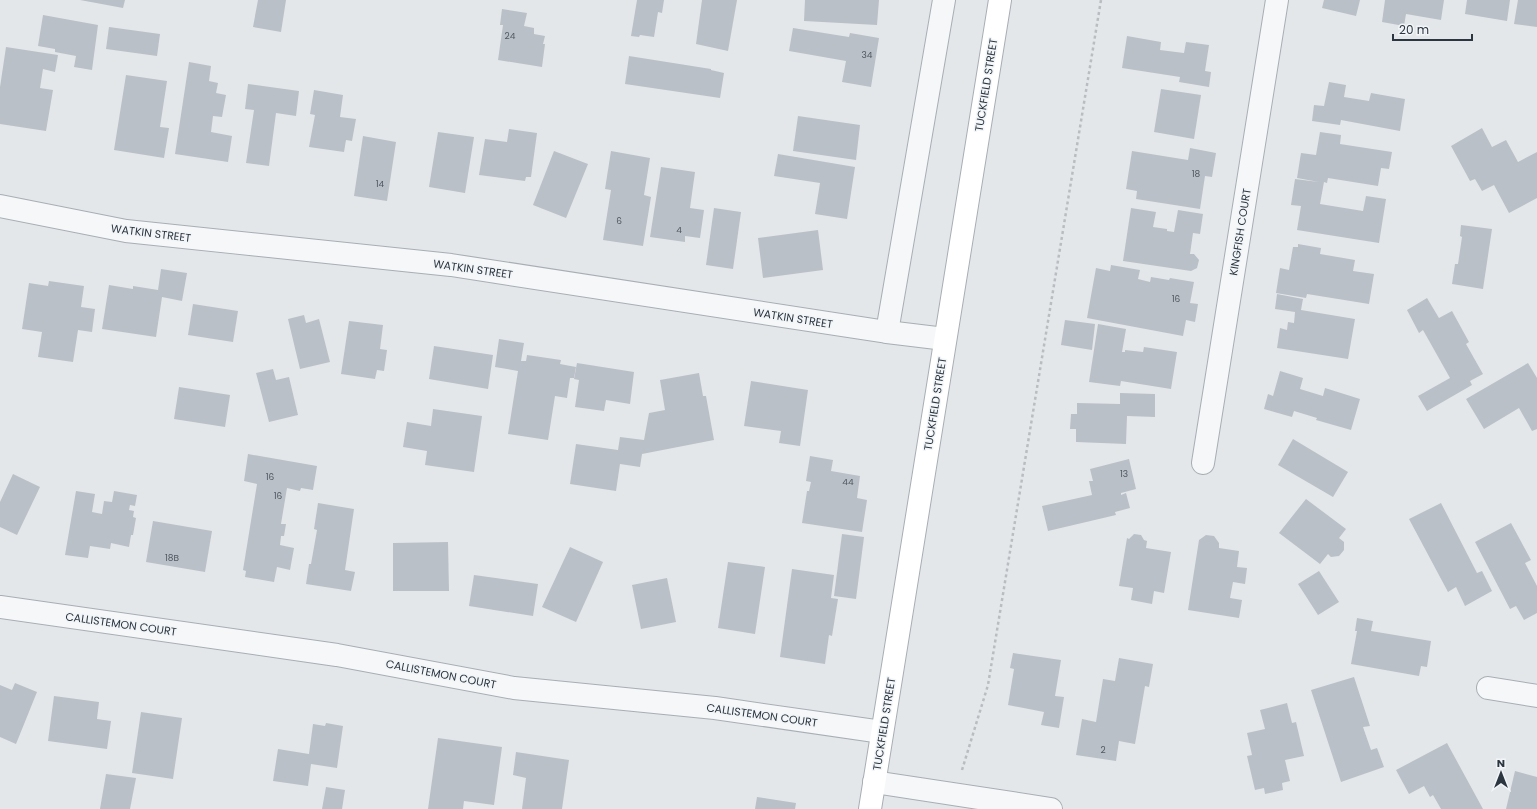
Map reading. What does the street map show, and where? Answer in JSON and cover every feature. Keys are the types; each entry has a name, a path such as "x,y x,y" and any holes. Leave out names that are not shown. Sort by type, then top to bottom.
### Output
{"main road":[{"name":"TUCKFIELD STREET","path":"870,809 1000,0"}],"street":[{"path":"887,332 944,0"},
{"name":"KINGFISH COURT","path":"1203,463 1277,0"},
{"name":"WATKIN STREET","path":"0,206 126,231 451,265 887,332 945,339"},
{"name":"CALLISTEMON COURT","path":"0,607 336,655 514,688 715,708 882,732"},
{"path":"1488,688 1537,696"},
{"path":"874,782 1052,809"}],"path":[{"path":"954,794 988,685 1101,0"}],"building":[{"path":"80,0 125,0 123,8"},
{"path":"258,0 286,0 281,32 253,27"},
{"path":"637,0 664,0 662,13 658,12 654,37 640,35 639,37 631,36"},
{"path":"702,0 737,0 728,51 696,44"},
{"path":"805,0 879,0 877,25 804,21"},
{"path":"1324,0 1360,0 1356,16 1322,8"},
{"path":"1385,0 1444,0 1441,20 1406,14 1404,26 1382,22"},
{"path":"1467,0 1510,0 1507,21 1465,14"},
{"path":"1518,0 1537,0 1537,27 1514,24"},
{"path":"502,9 527,13 524,26 534,28 534,34 545,36 543,44 545,44 542,67 498,60 503,25 500,25"},
{"path":"43,15 98,25 92,70 74,67 76,56 55,52 55,49 38,46"},
{"path":"109,27 160,34 157,56 106,49"},
{"path":"793,28 849,37 850,33 879,38 871,87 842,82 846,61 789,51"},
{"path":"1127,36 1161,42 1160,50 1184,53 1186,42 1209,45 1205,71 1211,72 1209,87 1179,82 1180,77 1122,68"},
{"path":"6,47 58,55 55,72 43,69 40,88 53,90 46,131 0,124 0,87"},
{"path":"629,56 711,69 724,73 720,98 625,84"},
{"path":"189,62 211,66 209,81 218,83 216,93 226,95 222,117 213,116 211,132 232,136 228,162 175,154"},
{"path":"126,75 167,81 160,127 169,128 164,158 114,150"},
{"path":"1329,82 1346,85 1344,97 1369,101 1371,93 1405,99 1400,131 1341,120 1340,125 1312,121 1314,105 1324,106"},
{"path":"248,84 299,91 296,116 276,113 269,166 246,163 254,110 245,109"},
{"path":"1161,89 1201,95 1194,139 1154,132"},
{"path":"314,90 343,95 340,117 356,119 352,141 346,140 344,152 309,147 315,115 310,114"},
{"path":"798,116 860,125 856,160 793,151"},
{"path":"1482,128 1492,147 1506,140 1518,162 1537,152 1537,198 1509,213 1494,185 1482,191 1475,179 1470,181 1451,146"},
{"path":"509,129 537,133 531,177 526,177 525,181 479,175 485,139 507,142"},
{"path":"438,132 474,137 465,193 429,187"},
{"path":"1320,132 1341,135 1340,144 1392,152 1389,169 1381,168 1378,186 1328,178 1327,183 1324,182 1320,204 1363,211 1366,196 1386,199 1379,243 1297,230 1301,206 1291,205 1295,179 1319,182 1297,178 1301,153 1316,155"},
{"path":"363,136 396,142 387,201 354,196"},
{"path":"1190,148 1216,153 1212,177 1205,176 1200,209 1136,199 1137,191 1126,189 1132,151 1188,160"},
{"path":"554,151 588,164 566,218 533,205"},
{"path":"611,151 650,158 644,195 651,197 643,246 603,240 611,190 605,189"},
{"path":"778,154 855,167 847,219 815,214 820,183 774,176"},
{"path":"661,167 695,172 690,208 704,210 700,238 685,236 685,242 650,237"},
{"path":"714,208 741,212 733,269 706,265"},
{"path":"1131,208 1156,212 1153,227 1167,229 1167,231 1174,232 1178,210 1203,214 1200,234 1193,233 1190,254 1194,254 1199,260 1197,268 1191,271 1123,261"},
{"path":"1461,225 1492,229 1483,289 1452,284 1455,264 1458,264 1462,237 1460,236"},
{"path":"818,230 823,270 763,278 758,238"},
{"path":"1298,244 1321,248 1320,254 1355,260 1353,271 1374,274 1369,304 1307,294 1306,298 1276,293 1280,268 1289,270 1293,247 1298,247"},
{"path":"1111,265 1140,270 1138,279 1150,282 1151,277 1169,280 1170,278 1194,282 1190,303 1198,304 1195,322 1186,320 1183,336 1087,318 1096,268 1110,271"},
{"path":"161,269 187,273 182,301 162,297 156,337 102,329 109,285 133,289 133,286 158,290"},
{"path":"49,281 84,286 81,307 95,309 92,332 78,330 73,362 38,357 42,332 22,329 29,283 48,286"},
{"path":"1277,294 1303,299 1301,310 1355,319 1348,359 1277,348 1280,328 1287,330 1288,322 1294,323 1295,312 1275,309"},
{"path":"1427,298 1439,318 1452,311 1469,342 1466,344 1483,374 1470,381 1472,385 1427,411 1418,396 1450,378 1423,330 1419,333 1407,310"},
{"path":"193,304 238,311 233,342 188,335"},
{"path":"304,315 306,323 319,319 330,362 300,369 288,319"},
{"path":"1065,320 1095,324 1092,350 1061,345"},
{"path":"349,321 383,325 380,349 387,350 384,371 377,370 375,379 341,374"},
{"path":"1098,324 1126,329 1122,352 1125,352 1125,350 1143,352 1144,347 1177,352 1171,389 1121,381 1120,386 1089,382"},
{"path":"499,339 524,343 521,361 526,361 527,355 561,360 560,364 576,367 574,378 570,378 567,398 555,396 548,440 508,434 518,371 495,367"},
{"path":"434,346 493,355 488,389 429,379"},
{"path":"577,363 634,372 630,404 606,400 604,411 575,407 579,380 574,379"},
{"path":"1528,363 1537,378 1537,429 1532,431 1519,408 1484,429 1466,399"},
{"path":"273,369 276,380 289,377 298,415 269,422 256,373"},
{"path":"1280,371 1303,378 1300,389 1323,396 1325,388 1360,399 1351,430 1316,420 1317,418 1294,411 1292,417 1264,409 1268,394 1273,396"},
{"path":"699,373 703,396 706,396 714,440 642,454 640,467 620,464 616,491 570,484 576,444 618,450 620,437 644,440 649,413 665,410 660,380"},
{"path":"751,381 808,390 800,446 779,443 781,431 744,426"},
{"path":"179,387 230,395 225,427 174,419"},
{"path":"1120,393 1155,394 1155,417 1127,416 1126,444 1076,442 1076,429 1070,429 1071,414 1077,414 1077,403 1120,404"},
{"path":"433,409 482,416 474,472 425,465 427,451 403,447 407,422 431,426"},
{"path":"1293,439 1348,472 1333,497 1278,465"},
{"path":"248,454 317,466 313,490 301,488 300,491 287,488 281,524 286,524 284,536 281,536 280,545 294,548 290,570 277,567 274,582 245,577 246,571 243,570 257,484 244,481"},
{"path":"810,456 833,460 831,471 860,476 857,498 867,500 862,532 802,523 807,491 809,491 811,482 806,481"},
{"path":"1129,459 1136,489 1121,493 1121,495 1126,493 1130,508 1115,512 1116,515 1048,531 1042,506 1092,495 1089,481 1093,481 1090,469"},
{"path":"13,474 40,487 17,535 0,527 0,502"},
{"path":"76,491 95,494 92,512 102,514 104,501 112,502 114,491 137,495 135,506 130,505 129,510 134,511 133,517 136,518 129,547 111,543 110,549 90,546 88,558 65,555"},
{"path":"1306,499 1346,529 1339,538 1344,542 1344,550 1339,556 1331,557 1328,554 1320,564 1279,533"},
{"path":"318,503 354,509 345,570 355,572 351,591 306,584 317,530 314,529"},
{"path":"1441,503 1477,573 1482,571 1492,591 1465,606 1456,587 1448,592 1409,519"},
{"path":"153,521 212,531 205,572 146,562"},
{"path":"1511,523 1531,560 1525,563 1537,586 1537,613 1524,620 1516,606 1510,609 1475,542"},
{"path":"842,534 864,537 856,599 834,596"},
{"path":"1134,534 1141,535 1144,540 1147,541 1146,548 1171,552 1164,593 1154,591 1152,604 1131,600 1133,588 1119,586 1127,538 1129,539"},
{"path":"1206,535 1214,536 1219,543 1219,548 1239,551 1237,567 1247,568 1245,584 1233,582 1230,598 1242,600 1239,618 1188,610 1199,540"},
{"path":"448,542 449,591 393,591 393,543"},
{"path":"570,547 603,562 576,622 542,607"},
{"path":"728,562 765,567 755,634 718,628"},
{"path":"792,569 834,575 831,598 838,599 832,636 829,635 825,664 780,657"},
{"path":"1319,571 1339,602 1318,615 1298,584"},
{"path":"474,575 538,584 533,616 469,606"},
{"path":"667,578 676,622 641,629 632,585"},
{"path":"1357,618 1373,621 1371,631 1431,641 1427,667 1421,666 1419,676 1351,664 1357,631 1355,631"},
{"path":"1013,653 1061,660 1055,696 1064,697 1059,728 1041,725 1044,712 1008,705 1014,669 1010,668"},
{"path":"1119,658 1153,664 1149,687 1145,686 1135,744 1119,741 1116,761 1076,755 1082,719 1096,722 1103,679 1115,681"},
{"path":"1354,677 1370,726 1363,727 1371,750 1377,748 1384,767 1341,782 1311,690"},
{"path":"15,683 37,692 16,744 0,737 0,685 12,690"},
{"path":"54,696 99,702 97,719 111,721 107,749 48,741"},
{"path":"1287,703 1292,723 1296,722 1304,756 1285,760 1290,781 1282,783 1283,790 1265,794 1264,788 1255,790 1247,756 1252,755 1247,733 1265,729 1260,710"},
{"path":"141,712 182,718 173,779 132,773"},
{"path":"326,723 343,726 337,768 311,764 308,786 273,781 278,749 309,754 313,724 325,726"},
{"path":"438,738 502,747 494,805 464,801 463,809 428,809"},
{"path":"1447,743 1483,809 1441,809 1433,795 1430,797 1424,786 1409,794 1396,770"},
{"path":"516,752 569,760 562,809 522,809 526,778 513,775"},
{"path":"1515,771 1537,777 1537,809 1506,809"},
{"path":"106,774 136,778 130,809 100,809"},
{"path":"326,787 345,790 342,809 322,809"},
{"path":"757,797 796,803 795,809 755,809"}]}
